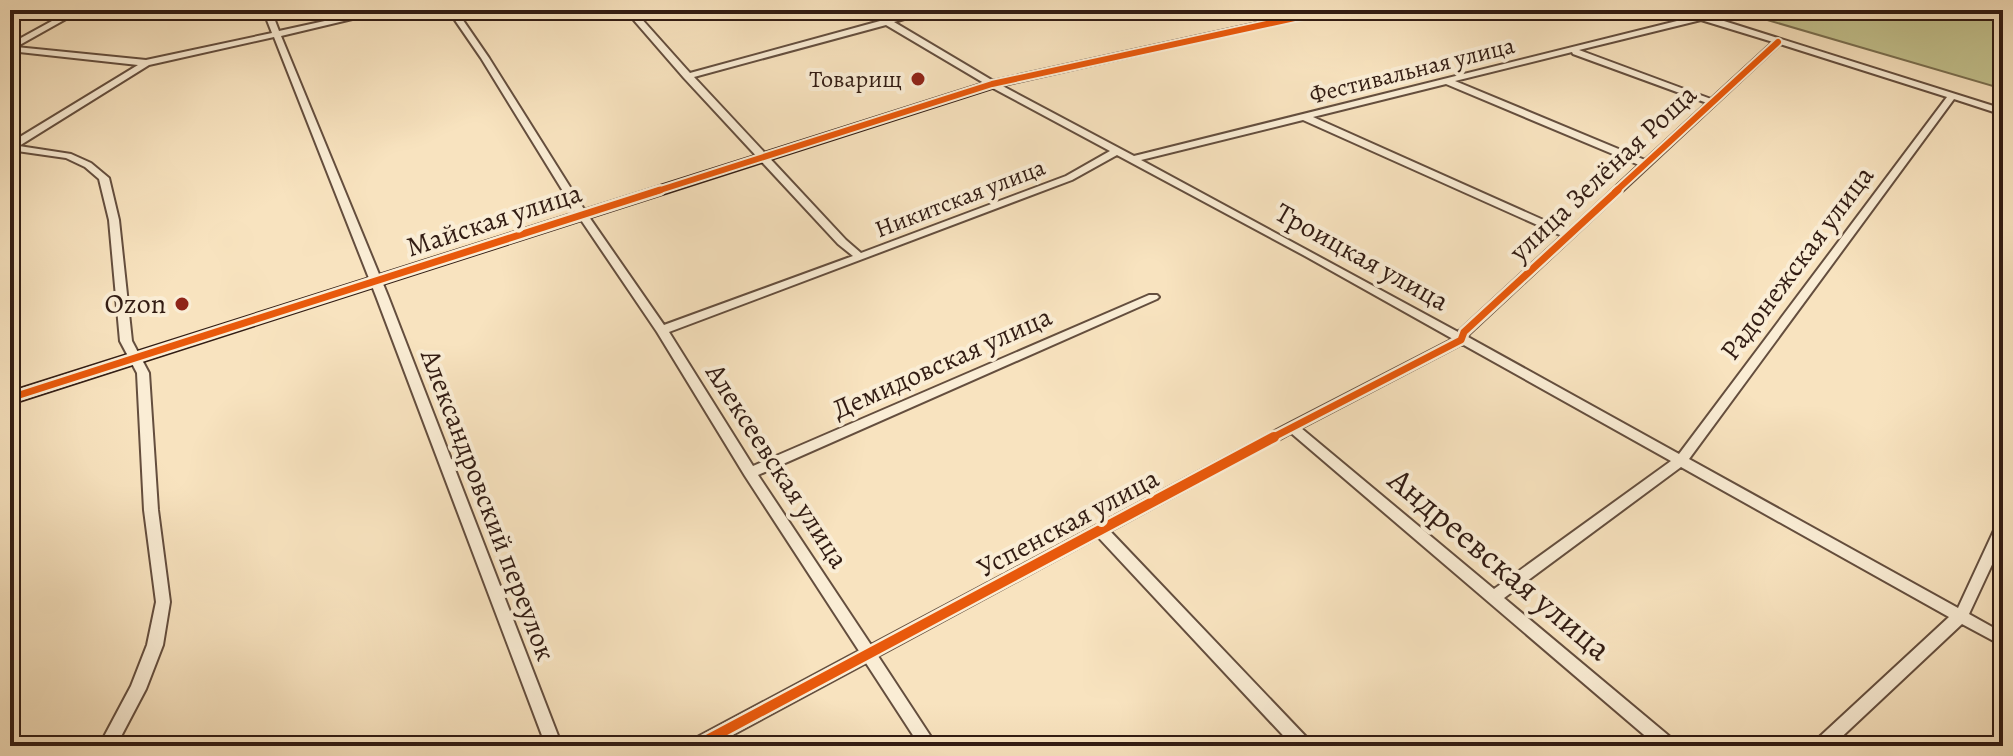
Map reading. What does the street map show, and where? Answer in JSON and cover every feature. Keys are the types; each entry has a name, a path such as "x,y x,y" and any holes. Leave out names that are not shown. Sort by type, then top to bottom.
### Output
{"street":[{"path":"10,48 78,10"},
{"name":"Александровский переулок","path":"267,10 376,281 554,746"},
{"path":"10,48 146,63 386,10"},
{"name":"Алексеевская улица","path":"452,10 929,746"},
{"path":"632,13 656,10"},
{"name":"Троицкая улица","path":"867,10 992,84 2003,640"},
{"path":"687,76 931,10"},
{"name":"Майская улица","path":"10,398 992,84 1331,10"},
{"path":"1679,10 2003,112"},
{"name":"Никитская улица","path":"632,13 761,156 860,257 1069,178 1117,151"},
{"name":"Фестивальная улица","path":"1131,160 1702,17"},
{"name":"улица Зелёная Роща","path":"1461,340 1464,332 1567,234 1778,42"},
{"path":"1575,51 1712,102"},
{"path":"10,147 146,63"},
{"path":"1449,82 1646,164"},
{"name":"Радонежская улица","path":"1493,598 1680,461 1953,95"},
{"path":"1305,117 1567,234"},
{"path":"10,147 68,156 88,165 104,178 114,220 126,341 143,373 151,510 163,602 155,645 138,689 107,746"},
{"path":"662,330 860,257"},
{"name":"Демидовская улица","path":"750,473 1153,297"},
{"name":"Успенская улица","path":"696,746 1461,340"},
{"name":"Андреевская улица","path":"1292,427 1669,746"},
{"path":"1821,746 1961,616 2003,526"},
{"path":"1100,530 1304,746"}],"shaded area":[{"path":"1733,10 2003,10 2003,89"}],"cycle path":[{"path":"10,398 992,84 1331,10"},
{"path":"696,746 1461,340 1464,332 1778,42"}],"place":[{"name":"Товарищ","path":"918,79"},
{"name":"Ozon","path":"182,304"}]}
